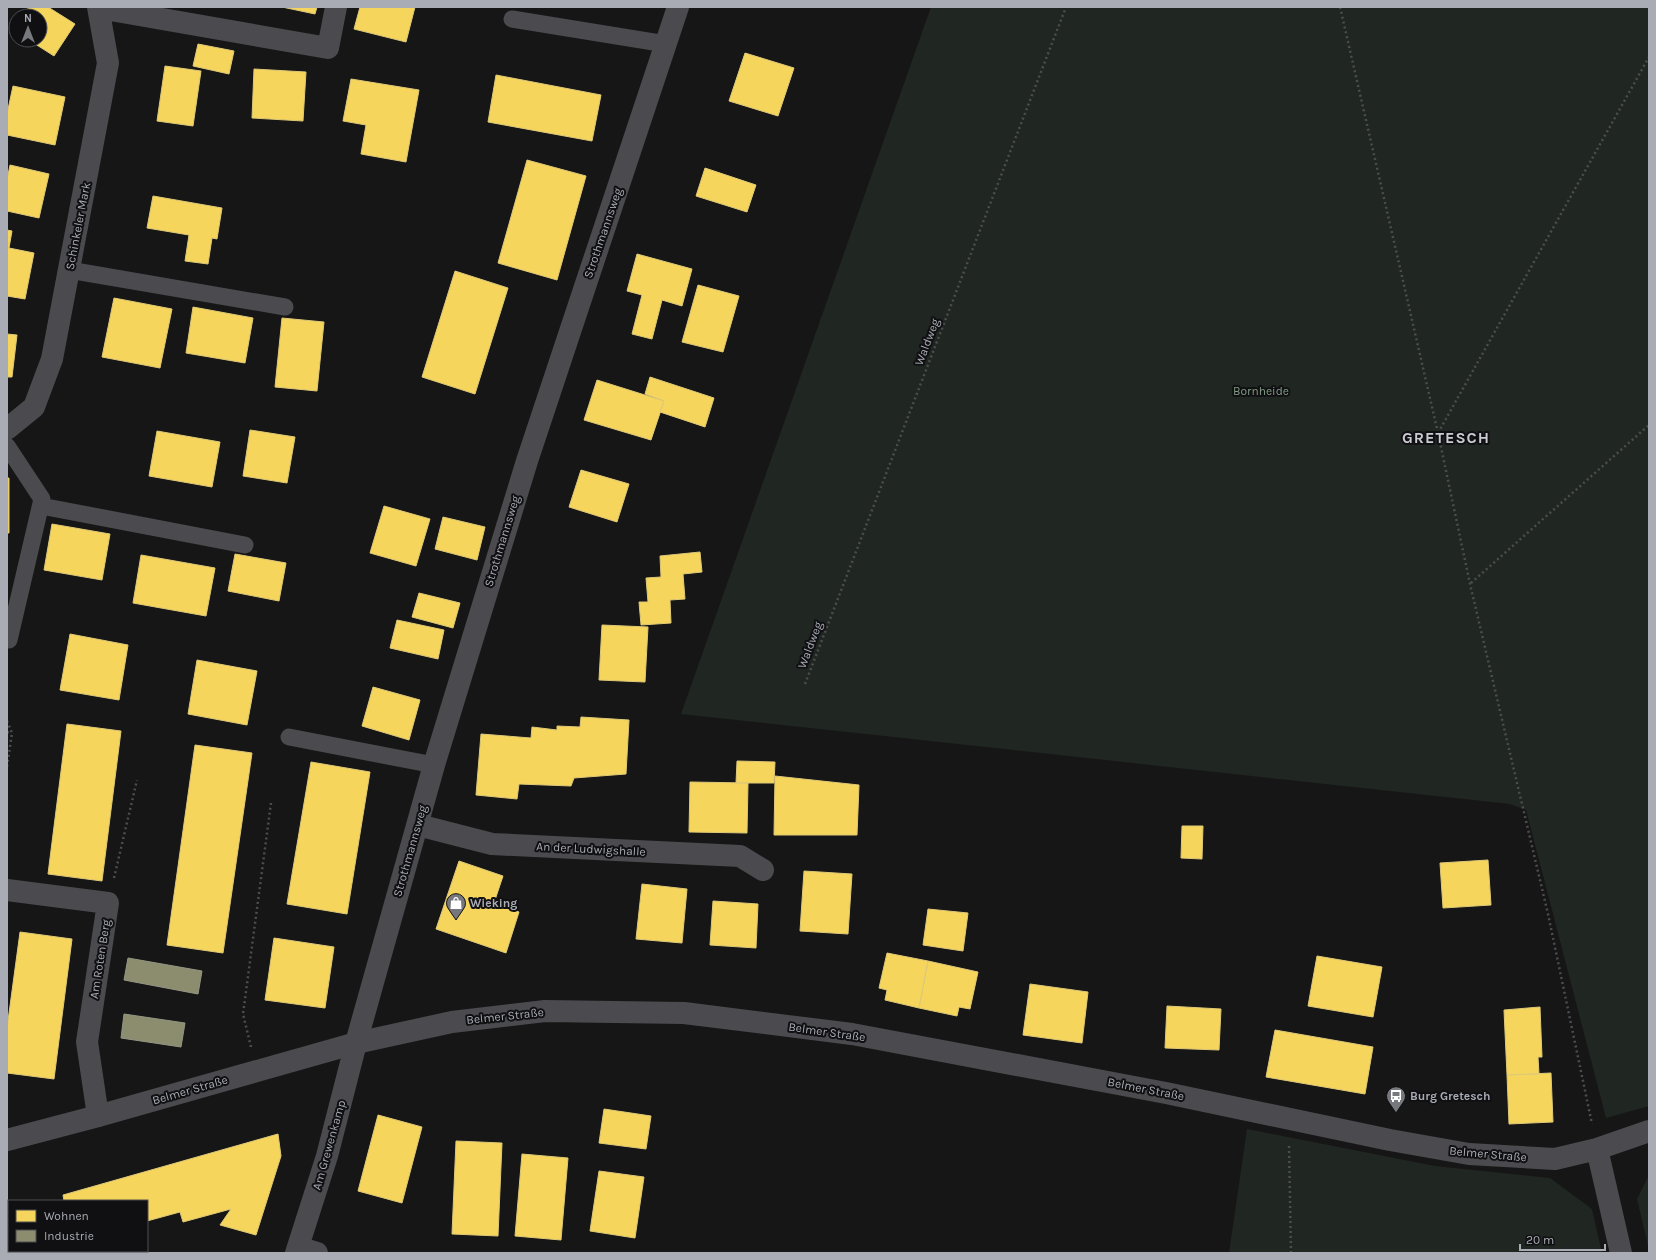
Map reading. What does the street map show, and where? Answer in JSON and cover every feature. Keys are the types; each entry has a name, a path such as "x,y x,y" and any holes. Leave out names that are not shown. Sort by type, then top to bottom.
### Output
{"street":[{"name":"Schinkeler Mark","path":"7,429 34,407 52,358 108,64 99,7 328,48 336,7"},
{"name":"Strothmannsweg","path":"356,1043 434,765 554,376 678,7"},
{"name":"An der Ludwigshalle","path":"418,825 492,844 740,856 763,870"},
{"name":"Am Roten Berg","path":"7,890 108,903 87,1042 98,1116"},
{"name":"Belmer Straße","path":"7,1140 98,1116 356,1043 452,1022 545,1011 684,1014 852,1034 1166,1093 1390,1140 1469,1154 1555,1159 1598,1149 1649,1131"},
{"name":"Am Grewenkamp","path":"304,1251 356,1043"},
{"path":"1598,1149 1621,1253"}],"lane":[{"path":"512,19 666,44"},
{"path":"69,270 285,307"},
{"path":"7,446 42,498 9,640"},
{"path":"41,506 245,545"},
{"path":"288,737 434,765"}],"path":[{"name":"Waldweg","path":"805,684 1066,7"},
{"path":"1340,7 1438,433 1470,584 1548,914 1598,1149"},
{"path":"1438,433 1649,57"},
{"path":"1470,584 1649,425"},
{"path":"7,721 12,733 7,767"},
{"path":"7,732 12,733"},
{"path":"108,903 137,780"},
{"path":"256,1071 243,1014 271,803"},
{"path":"1288,1118 1291,1253"}],"green space":[{"name":"Bornheide","path":"931,7 1649,7 1649,1106 1606,1118 1526,810 1510,804 681,714"},
{"path":"1247,1129 1435,1166 1550,1178 1592,1209 1602,1253 1229,1253"},
{"path":"1649,1175 1649,1250 1637,1199"}],"building: Wohnen":[{"path":"48,7 75,24 54,56 42,48 48,48 48,8 28,8"},
{"path":"282,7 317,7 315,14"},
{"path":"360,7 415,7 406,42 354,29"},
{"path":"198,44 234,51 229,74 193,66"},
{"path":"745,53 794,68 778,116 729,101"},
{"path":"165,66 201,71 193,126 157,121"},
{"path":"254,69 306,72 303,121 252,118"},
{"path":"496,75 601,95 592,141 488,122"},
{"path":"351,79 419,90 406,162 361,154 366,125 343,121"},
{"path":"13,86 65,97 55,145 7,135 7,114"},
{"path":"527,160 586,176 557,280 498,263"},
{"path":"10,165 49,174 39,218 7,211 7,180"},
{"path":"705,168 756,185 747,212 696,196"},
{"path":"153,196 222,208 217,239 212,238 208,264 185,261 189,235 147,228"},
{"path":"7,230 12,231 9,248 34,253 25,299 7,296"},
{"path":"637,254 692,269 682,306 662,300 652,339 632,334 642,295 627,291"},
{"path":"455,271 508,288 475,394 422,377"},
{"path":"698,285 739,296 723,352 682,342"},
{"path":"114,298 172,309 160,368 102,357"},
{"path":"193,307 253,318 245,363 186,353"},
{"path":"282,318 324,322 317,391 275,387"},
{"path":"7,334 17,335 12,377 7,377"},
{"path":"650,377 714,398 705,427 660,412 664,401 645,394"},
{"path":"597,380 664,401 651,440 584,420"},
{"path":"250,430 295,437 287,483 243,476"},
{"path":"157,431 220,442 212,487 149,476"},
{"path":"581,470 629,484 617,522 569,507"},
{"path":"7,478 9,478 9,533 7,533"},
{"path":"384,506 430,519 416,566 370,553"},
{"path":"443,517 485,527 477,560 435,549"},
{"path":"52,524 110,534 102,580 44,570"},
{"path":"700,552 702,572 683,574 685,599 670,600 671,623 641,625 639,602 648,602 646,578 661,577 660,556"},
{"path":"235,554 286,563 279,601 228,591"},
{"path":"141,555 215,568 206,616 133,603"},
{"path":"419,593 460,603 453,628 412,617"},
{"path":"397,620 444,630 438,659 390,648"},
{"path":"602,625 648,627 645,682 599,680"},
{"path":"70,634 128,645 119,700 60,690"},
{"path":"197,660 257,671 247,725 188,714"},
{"path":"373,687 420,700 409,740 362,726"},
{"path":"581,717 629,720 626,774 574,778 571,786 519,784 517,799 476,795 481,734 531,738 532,727 557,730 557,726 580,727"},
{"path":"67,724 121,731 102,881 48,874"},
{"path":"195,745 252,753 223,953 167,945"},
{"path":"737,761 775,762 774,783 736,783"},
{"path":"311,762 370,772 347,914 287,904"},
{"path":"775,776 859,785 857,835 774,835"},
{"path":"690,782 748,783 747,833 689,832"},
{"path":"1182,826 1203,826 1202,859 1181,858"},
{"path":"1488,860 1491,905 1443,908 1440,863"},
{"path":"459,861 503,876 494,903 519,912 506,953 436,929"},
{"path":"804,871 852,874 848,934 800,931"},
{"path":"642,884 687,889 682,943 636,939"},
{"path":"713,901 758,904 756,948 710,945"},
{"path":"928,909 968,913 963,951 923,945"},
{"path":"20,932 72,939 54,1079 7,1073 7,1028"},
{"path":"274,938 334,947 325,1008 265,1000"},
{"path":"887,953 928,961 919,1008 885,1000 887,990 879,988"},
{"path":"1317,956 1382,967 1373,1017 1308,1006"},
{"path":"928,961 978,972 970,1009 959,1007 957,1016 919,1008"},
{"path":"1030,984 1088,992 1082,1043 1023,1035"},
{"path":"1167,1006 1221,1009 1219,1050 1165,1048"},
{"path":"1540,1007 1542,1057 1538,1057 1539,1074 1507,1075 1504,1010"},
{"path":"1275,1030 1373,1047 1365,1094 1266,1077"},
{"path":"1551,1073 1553,1122 1509,1124 1507,1075"},
{"path":"604,1109 651,1116 646,1149 599,1143"},
{"path":"378,1115 422,1127 402,1203 358,1191"},
{"path":"278,1134 281,1156 256,1235 220,1225 231,1209 183,1222 180,1212 148,1221 148,1200 64,1200 63,1195"},
{"path":"456,1141 502,1143 498,1236 452,1234"},
{"path":"522,1154 568,1158 561,1240 515,1236"},
{"path":"599,1171 644,1177 635,1238 590,1231"},
{"path":"7,1208 8,1252 45,1253 7,1253"}],"building: Industrie":[{"path":"128,958 202,971 198,994 124,980"},
{"path":"124,1014 185,1023 181,1047 121,1038"}],"place":[{"name":"Wieking","path":"456,920"},
{"name":"Burg Gretesch","path":"1396,1113"}],"district":[{"name":"GRETESCH","path":"1446,437"}]}
